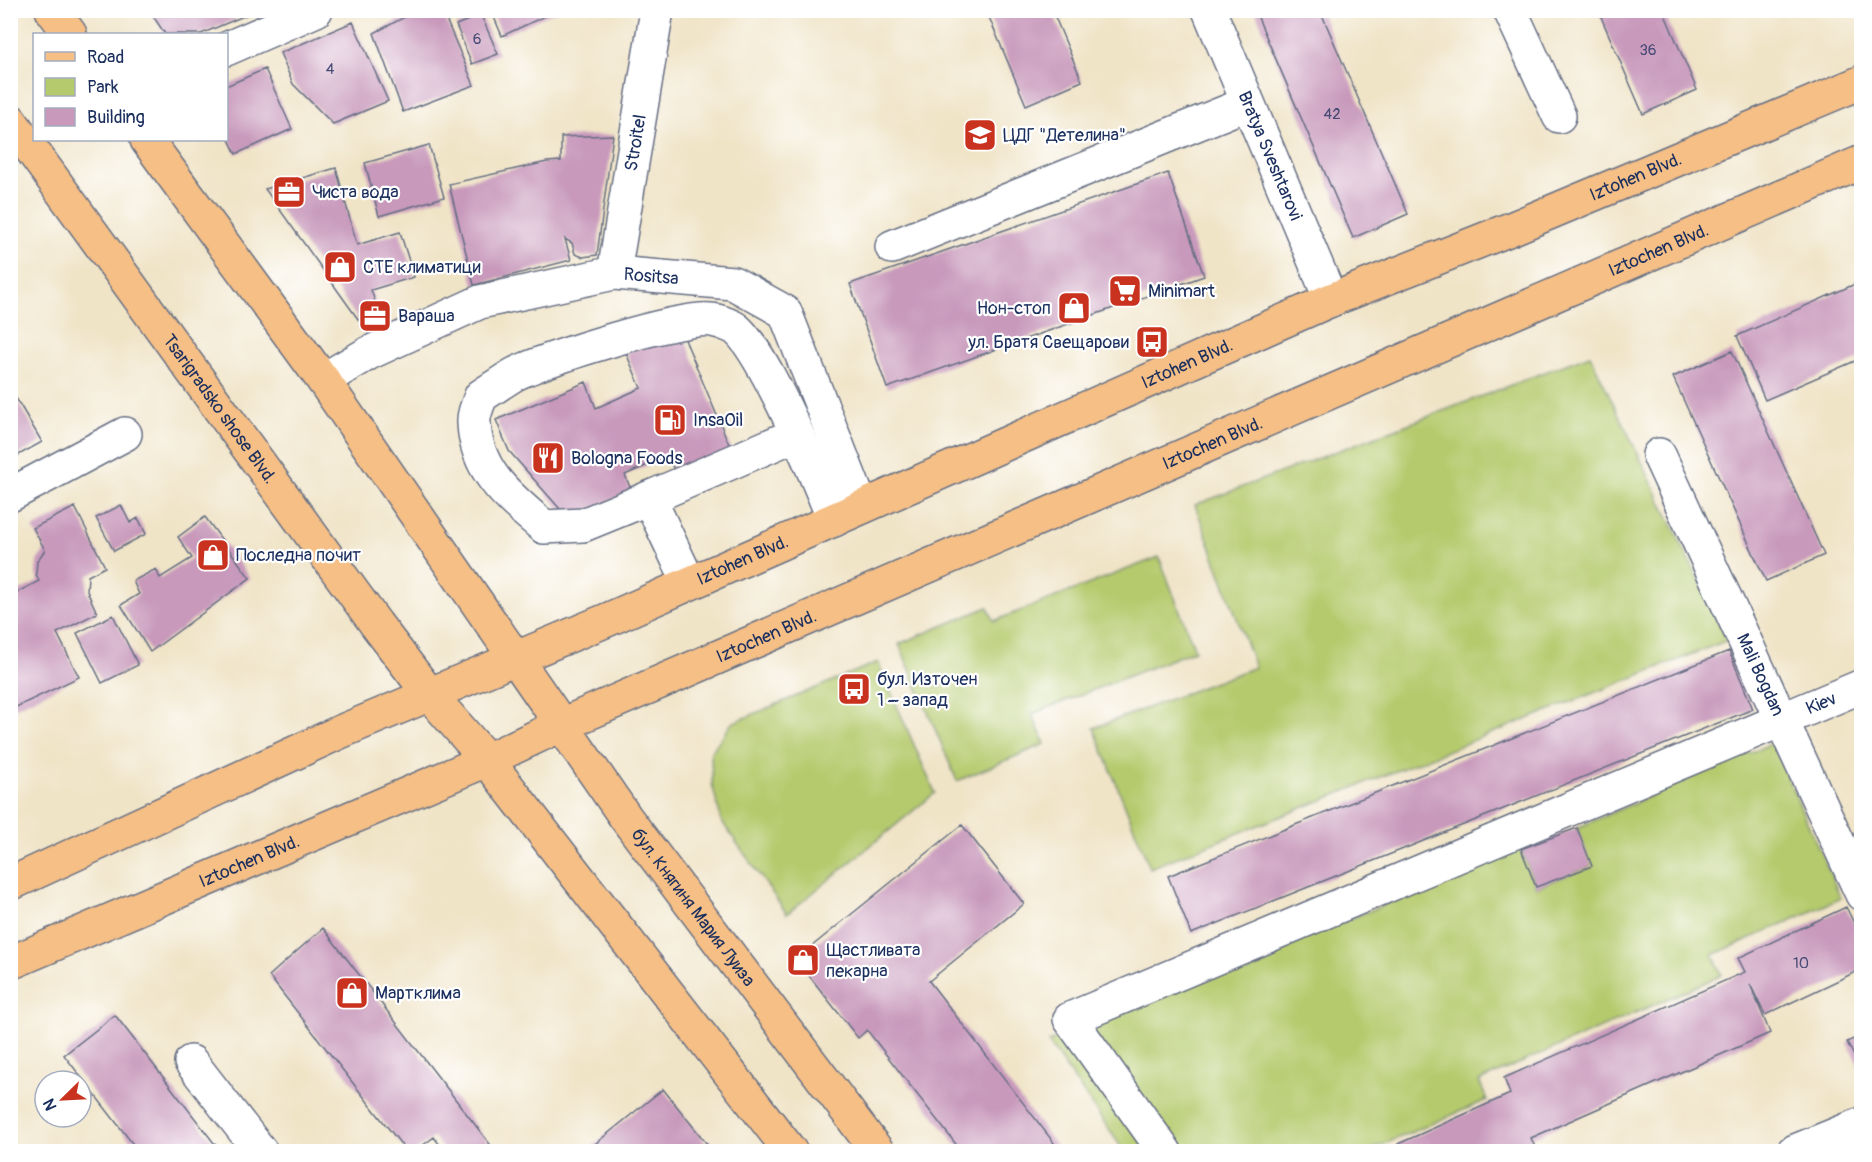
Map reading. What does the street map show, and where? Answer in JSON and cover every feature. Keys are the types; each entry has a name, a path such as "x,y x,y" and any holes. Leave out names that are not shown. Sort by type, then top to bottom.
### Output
{"main road":[{"path":"52,10 69,33"},
{"name":"Iztohen Blvd.","path":"430,695 1331,300 1513,228 1862,82"},
{"name":"Tsarigradsko shose Blvd.","path":"10,120 430,695"},
{"path":"148,141 323,380 516,656"},
{"name":"Iztochen Blvd.","path":"10,963 487,760 561,725 1862,162"},
{"name":"бул. Княгиня Мария Луиза","path":"516,656 626,818 878,1152"},
{"path":"10,884 340,732 430,695 487,760 790,1152"}],"street":[{"path":"228,48 316,10"},
{"name":"Stroitel","path":"614,273 657,10"},
{"name":"Bratya Sveshtarovi","path":"1209,10 1246,104 1331,300"},
{"path":"1510,10 1559,116"},
{"path":"892,247 1246,104"},
{"name":"Rositsa","path":"323,380 369,353 480,302 614,273 733,283 785,312 847,513"},
{"path":"797,434 583,525 544,527 501,490 481,457 473,422 481,396 517,374 664,324 710,320 735,328 752,348 797,434 847,513"},
{"path":"10,495 125,434"},
{"name":"Mali Bogdan","path":"1659,456 1862,894"},
{"path":"649,498 689,583"},
{"name":"Kiev","path":"1165,1152 1070,1018 1862,686"},
{"path":"191,1062 261,1152"},
{"path":"1793,1152 1862,1124"}],"green space":[{"path":"1590,355 1728,640 1150,868 1094,728 1255,667 1195,505"},
{"path":"1159,557 1195,650 1032,714 1045,744 957,781 899,644 988,607 994,621"},
{"path":"878,662 935,793 787,914 722,822 712,784 711,752 732,723"},
{"path":"1772,743 1841,898 1713,955 1722,975 1479,1081 1487,1100 1368,1151 1124,1151 1048,1042 1521,849 1536,887 1591,866 1577,828"}],"building":[{"path":"149,10 258,10 203,33 164,33"},
{"path":"418,10 442,10 474,85 403,112 374,33"},
{"path":"491,10 558,10 502,36"},
{"path":"986,10 1052,10 1082,81 1026,105"},
{"path":"1261,10 1320,10 1408,214 1353,238 1256,13"},
{"path":"1598,10 1663,10 1697,90 1643,114"},
{"path":"481,15 498,54 472,64 456,25"},
{"path":"353,22 388,101 333,124 293,84 280,53"},
{"path":"265,69 292,129 236,154 228,137 228,85"},
{"path":"613,135 597,255 583,257 575,254 572,243 565,239 571,260 474,285 449,184 547,162 561,161 561,137"},
{"path":"429,145 444,197 379,216 365,163"},
{"path":"336,168 357,245 400,232 414,277 371,290 384,327 368,333 265,189"},
{"path":"1168,173 1204,276 887,388 850,284"},
{"path":"1862,281 1862,358 1765,400 1737,336"},
{"path":"681,330 739,468 683,492 668,456 625,475 632,492 568,518 509,451 496,420 586,382 596,408 641,388 626,353"},
{"path":"1732,351 1824,555 1766,581 1673,377"},
{"path":"10,388 42,442 13,458 16,464 10,467"},
{"path":"121,505 130,523 138,518 146,534 114,551 96,518"},
{"path":"75,507 105,567 88,576 87,591 97,613 57,633 79,677 10,710 10,596 39,581 36,574 37,561 45,550 33,528"},
{"path":"205,517 250,578 150,652 121,605 139,594 133,581 156,569 160,578 192,558 178,537"},
{"path":"113,615 138,665 102,683 77,633"},
{"path":"1729,651 1753,709 1191,934 1168,876"},
{"path":"962,825 1024,904 929,981 1061,1152 962,1152 867,1030 858,1038 796,959"},
{"path":"1577,828 1592,866 1536,887 1521,849"},
{"path":"1846,907 1862,939 1862,969 1765,1015 1750,984 1770,1033 1531,1138 1537,1152 1401,1152 1398,1144 1510,1094 1504,1078 1745,972 1738,958"},
{"path":"323,928 496,1152 445,1152 434,1137 414,1152 407,1152 269,976"},
{"path":"115,1015 221,1152 139,1152 93,1093 93,1069 75,1069 64,1055"},
{"path":"1862,1035 1862,1072 1847,1042"},
{"path":"663,1089 711,1149 708,1152 585,1152"}],"place":[{"name":"ЦДГ \"Детелина\"","path":"980,135"},
{"name":"Чиста вода","path":"289,192"},
{"name":"СТЕ климатици","path":"340,267"},
{"name":"Minimart","path":"1125,291"},
{"name":"Нон-стоп","path":"1074,308"},
{"name":"Вараша","path":"375,316"},
{"name":"ул. Братя Свещарови","path":"1152,342"},
{"name":"InsaOil","path":"670,420"},
{"name":"Bologna Foods","path":"548,458"},
{"name":"Последна почит","path":"213,555"},
{"name":"бул. Източен 1 – запад","path":"854,689"},
{"name":"Щастливата пекарна","path":"803,960"},
{"name":"Мартклима","path":"352,993"}]}
